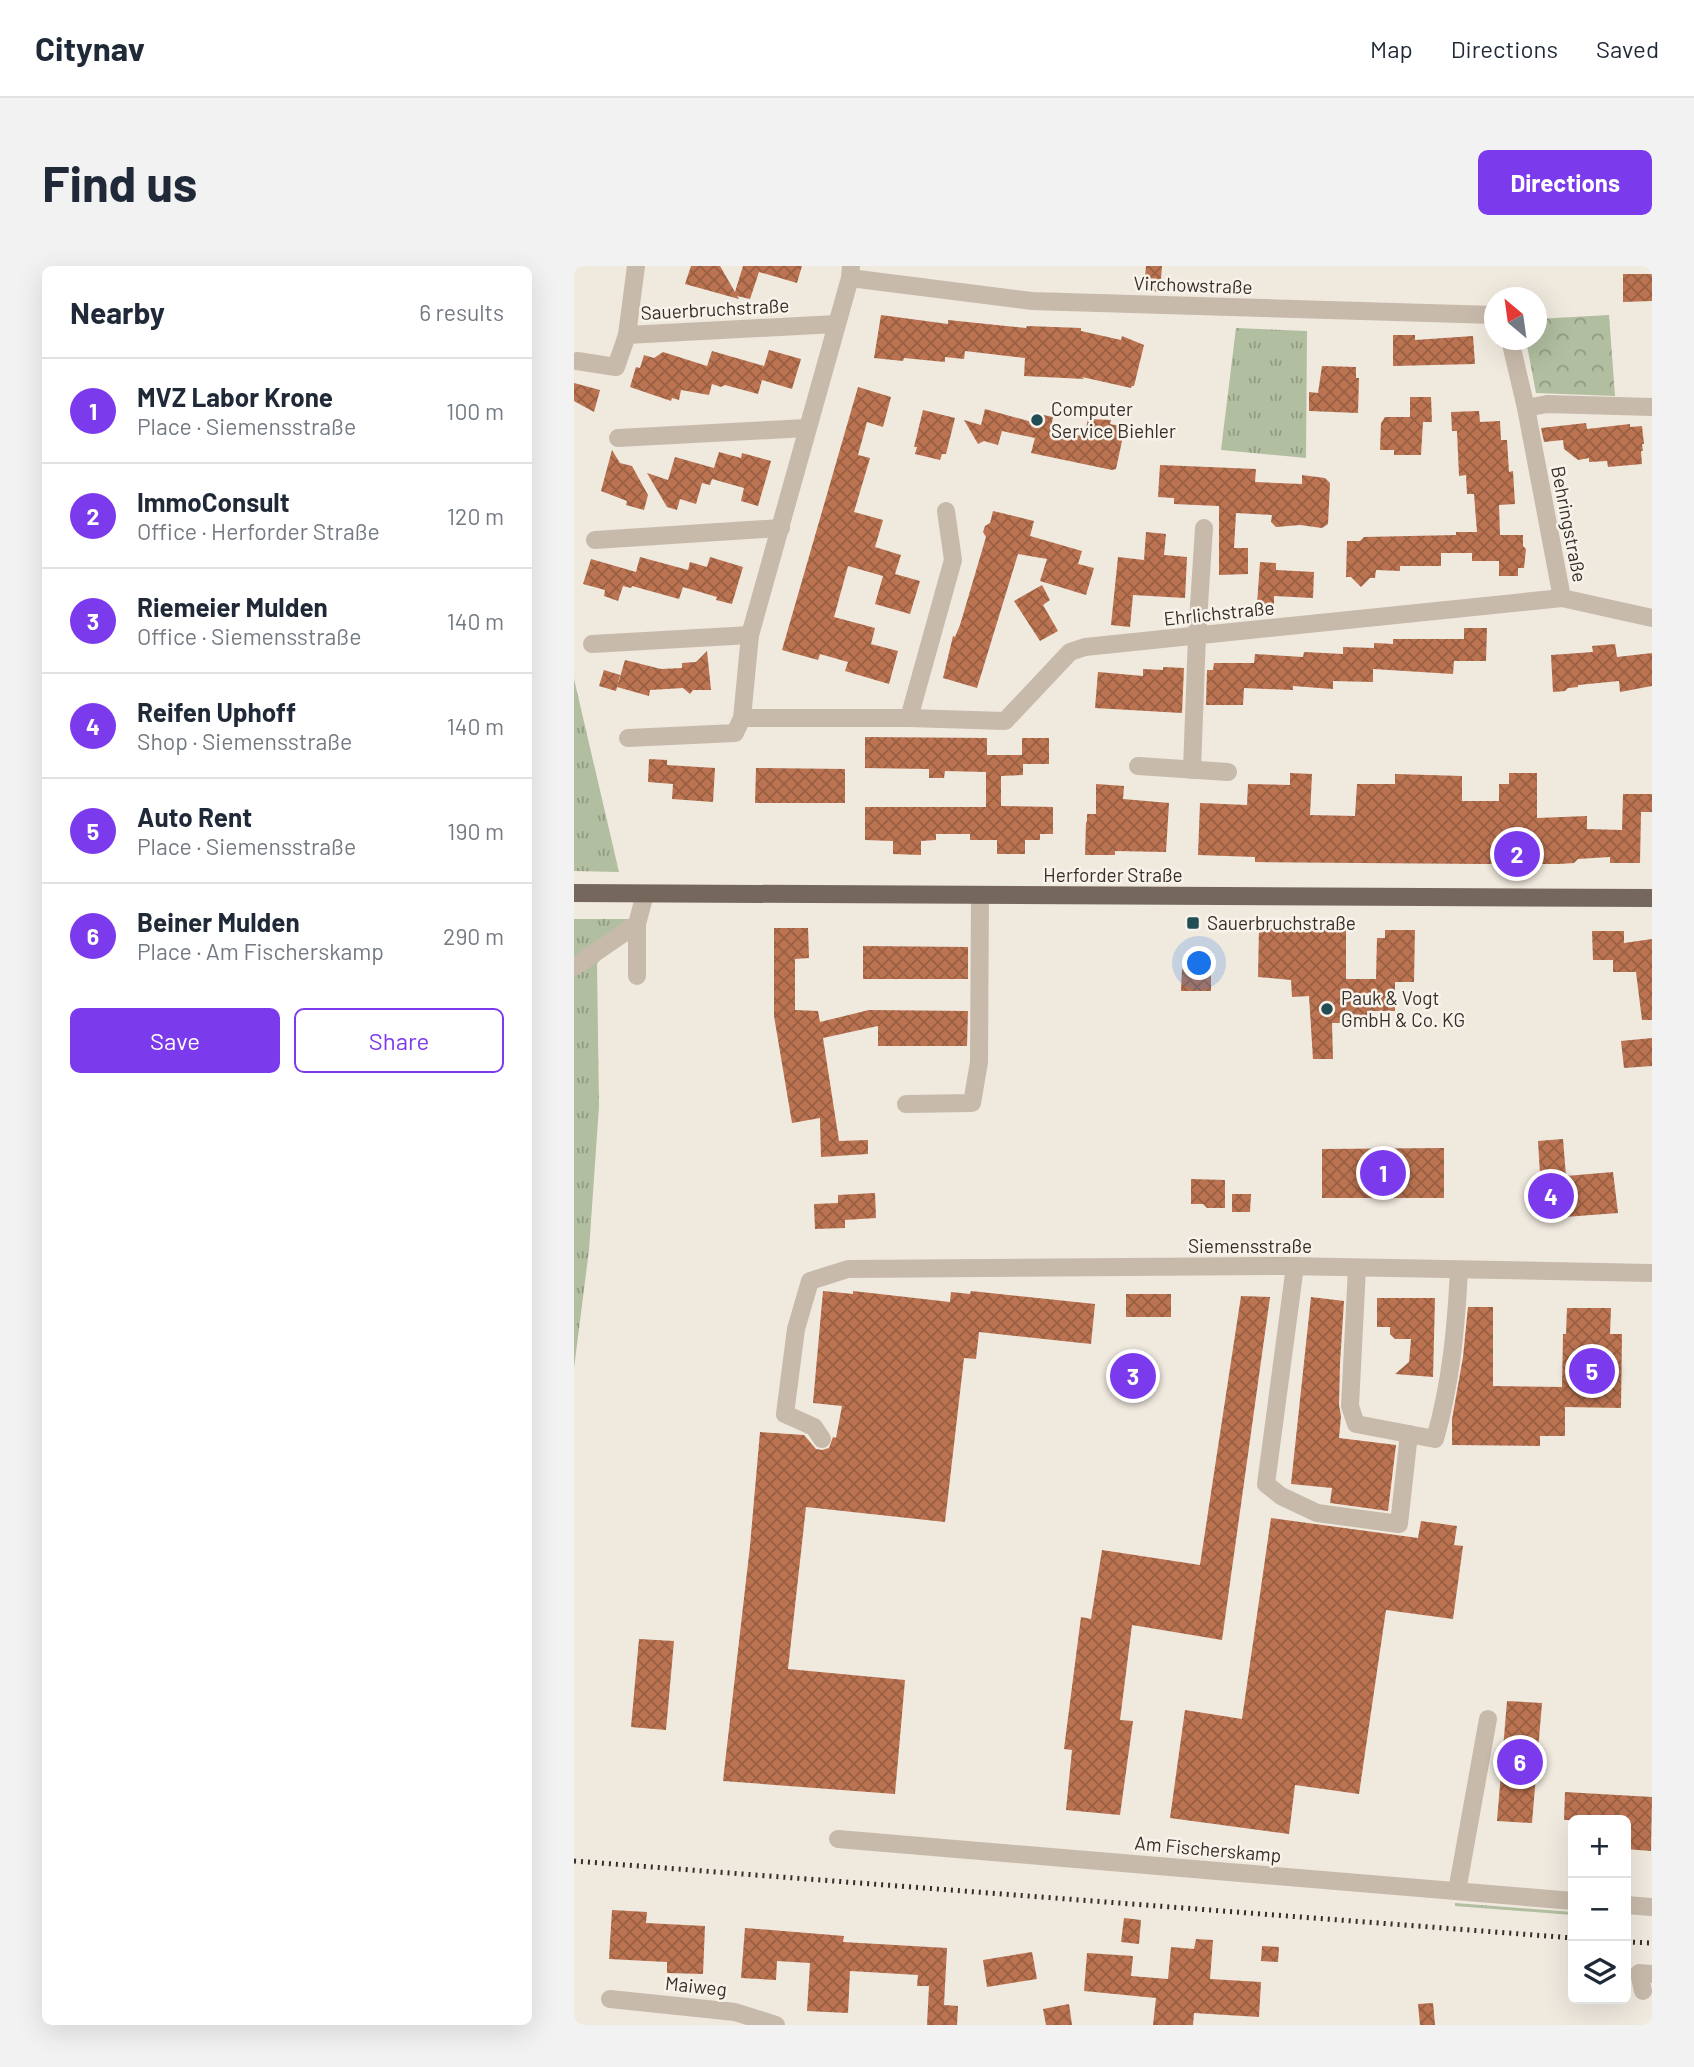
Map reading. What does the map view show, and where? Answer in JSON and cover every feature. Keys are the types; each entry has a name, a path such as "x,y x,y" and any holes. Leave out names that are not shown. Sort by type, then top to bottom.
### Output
{"main road":[{"name":"Herforder Straße","path":"574,893 1652,898"}],"street":[{"path":"627,335 636,266"},
{"path":"628,738 735,733 742,718 750,635 851,272"},
{"name":"Virchowstraße","path":"851,272 1032,301 1484,315"},
{"name":"Sauerbruchstraße","path":"576,361 616,367 627,335 836,324"},
{"name":"Behringstraße","path":"1512,350 1562,598 1652,618"},
{"path":"1526,408 1547,404 1652,407"},
{"path":"618,438 807,428"},
{"path":"909,718 953,560 946,511"},
{"path":"595,540 781,528"},
{"path":"1192,770 1204,528"},
{"name":"Ehrlichstraße","path":"742,718 1005,721 1070,652 1085,647 1562,598"},
{"path":"592,644 750,635"},
{"path":"1138,766 1228,772"},
{"path":"637,976 638,923 645,894"},
{"path":"906,1104 972,1103 979,1062 980,895"},
{"path":"574,967 638,923"},
{"path":"1295,1266 1266,1484 1281,1496 1317,1513 1399,1524 1409,1434"},
{"name":"Siemensstraße","path":"822,1439 814,1427 785,1414 796,1329 810,1281 848,1269 1295,1266 1652,1273"},
{"path":"1357,1268 1350,1406 1356,1424 1436,1439 1446,1402 1454,1348 1460,1270"},
{"path":"1457,1891 1488,1719"},
{"name":"Am Fischerskamp","path":"838,1839 1568,1901"},
{"path":"1631,1905 1652,1907"},
{"path":"1643,1991 1639,1972 1652,1973"},
{"name":"Maiweg","path":"610,1999 736,2011 776,2025"}],"green space":[{"path":"1609,315 1615,396 1536,393 1528,350 1547,350 1547,318"},
{"path":"1236,328 1307,331 1306,458 1221,450"},
{"path":"574,679 619,872 574,871"},
{"path":"574,919 628,919 597,964 599,1106 589,1250 574,1368"},
{"path":"1455,1903 1568,1912 1568,1915 1455,1906"}],"building":[{"path":"691,266 720,266 735,292 743,266 802,266 797,283 759,272 750,299 737,296 739,299 685,284"},
{"path":"1146,266 1162,266 1160,292 1144,290"},
{"path":"1623,274 1652,274 1652,301 1623,302"},
{"path":"881,315 948,324 948,320 1026,328 1081,328 1081,331 1121,340 1122,336 1144,345 1134,386 1131,388 1082,377 1084,379 1024,376 1025,358 965,351 964,359 945,357 945,362 874,358"},
{"path":"1393,335 1415,335 1415,340 1473,336 1475,364 1393,366"},
{"path":"769,350 801,359 792,389 762,380 758,394 712,384 709,395 681,390 679,400 672,398 671,401 630,387 636,367 640,368 644,355 654,358 663,352 707,366 712,351 764,366"},
{"path":"1322,366 1356,367 1356,378 1359,378 1358,413 1309,411 1309,392 1318,393"},
{"path":"574,383 600,390 594,412 574,401"},
{"path":"858,387 891,397 883,427 867,422 858,455 870,458 854,512 883,520 875,547 901,555 895,574 920,581 910,614 875,604 883,576 848,566 834,617 875,628 871,644 898,651 889,684 845,671 848,662 820,654 818,660 782,650"},
{"path":"1410,397 1431,397 1432,422 1423,422 1421,455 1394,455 1394,450 1380,450 1381,423 1385,417 1410,417"},
{"path":"985,409 1032,422 1034,413 1053,417 1051,427 1084,437 1088,419 1111,420 1110,424 1125,427 1116,469 1031,453 1035,438 1002,431 998,445 984,441 978,444 964,420 981,425"},
{"path":"923,410 955,418 946,454 942,454 940,460 915,454 917,447 914,447"},
{"path":"1479,411 1480,422 1500,421 1501,440 1507,440 1509,472 1513,471 1515,504 1499,505 1500,535 1523,535 1523,546 1526,549 1524,568 1518,568 1518,576 1499,576 1499,561 1472,561 1472,553 1441,553 1441,566 1400,566 1400,571 1376,570 1375,578 1370,578 1361,587 1351,577 1346,577 1347,541 1360,541 1364,537 1477,532 1474,494 1467,494 1466,475 1459,476 1457,431 1452,431 1451,412"},
{"path":"1586,423 1587,429 1630,424 1630,427 1642,426 1642,464 1608,467 1607,461 1589,462 1589,458 1578,460 1564,449 1563,440 1544,442 1541,428"},
{"path":"612,450 620,463 632,466 648,495 644,510 626,505 627,501 601,491"},
{"path":"719,452 741,458 742,453 771,461 758,506 741,501 744,488 712,479 710,485 702,483 696,504 680,499 677,510 667,507 647,473 668,480 675,457 714,468"},
{"path":"1160,465 1256,469 1255,482 1302,484 1302,475 1325,478 1330,483 1328,524 1322,528 1300,525 1276,527 1271,522 1272,515 1236,513 1234,548 1248,548 1248,574 1219,575 1219,506 1174,504 1174,498 1158,497"},
{"path":"993,511 1034,521 1030,536 1082,551 1078,564 1094,568 1086,595 1040,581 1047,559 1018,554 977,688 943,678 953,636 955,637 960,625 986,537 983,532 985,526 990,523"},
{"path":"1146,532 1166,534 1164,555 1187,557 1185,598 1133,595 1130,627 1111,625 1118,557 1144,560"},
{"path":"640,557 688,570 690,562 707,567 710,557 743,567 732,604 683,587 679,599 623,586 618,601 604,596 605,590 583,584 591,559 636,572"},
{"path":"1260,562 1276,563 1276,570 1314,572 1313,598 1274,596 1274,605 1257,604"},
{"path":"1042,585 1050,600 1043,605 1058,631 1040,641 1014,601"},
{"path":"1464,628 1487,628 1486,661 1454,661 1453,674 1373,669 1373,682 1333,681 1333,689 1293,686 1293,690 1244,688 1243,705 1206,705 1207,670 1213,670 1214,663 1254,663 1255,654 1303,657 1304,652 1343,654 1343,647 1374,648 1374,643 1393,644 1393,639 1464,639"},
{"path":"1615,644 1617,657 1652,653 1652,686 1620,692 1619,681 1578,685 1565,691 1553,692 1551,655 1593,652 1592,646"},
{"path":"707,651 711,690 693,690 690,694 683,688 650,690 649,696 617,687 625,660 661,669 682,668 682,663 696,662"},
{"path":"1163,667 1184,668 1182,713 1095,708 1098,672 1143,676 1143,669 1163,670"},
{"path":"604,670 620,675 616,691 599,686"},
{"path":"865,737 987,738 987,755 1022,755 1022,738 1049,738 1049,764 1023,764 1023,775 1001,776 1001,806 1053,807 1053,834 1040,834 1040,840 1025,840 1025,854 997,854 997,840 970,840 970,834 936,834 936,840 921,841 921,855 893,854 893,841 865,840 865,807 986,807 986,772 945,771 944,778 929,778 929,769 865,768"},
{"path":"649,759 667,760 667,765 715,768 713,802 672,799 673,784 648,782"},
{"path":"756,768 845,769 845,803 755,803"},
{"path":"1290,773 1312,774 1310,815 1355,816 1357,784 1395,784 1395,774 1462,776 1462,801 1499,801 1499,784 1509,784 1509,773 1537,773 1537,818 1587,816 1587,829 1622,830 1623,794 1652,794 1652,812 1641,812 1640,863 1610,863 1610,857 1578,859 1574,863 1559,864 1255,862 1255,857 1198,855 1200,803 1247,805 1248,784 1290,785"},
{"path":"1096,784 1124,786 1123,799 1169,803 1166,852 1115,851 1115,855 1085,855 1087,814 1096,814"},
{"path":"774,928 808,928 809,958 795,959 795,1010 818,1011 820,1022 869,1010 968,1011 967,1046 878,1046 878,1026 823,1038 839,1141 868,1140 868,1154 821,1157 820,1118 792,1123 774,1016"},
{"path":"1259,928 1346,930 1346,979 1376,979 1377,938 1385,938 1385,930 1415,930 1414,982 1395,982 1395,1011 1367,1011 1369,1023 1332,1023 1333,1059 1313,1059 1309,996 1292,997 1291,980 1258,977"},
{"path":"1592,931 1624,931 1624,943 1652,939 1652,1020 1642,1020 1636,972 1613,972 1613,960 1593,960"},
{"path":"863,946 968,947 968,979 863,979"},
{"path":"1182,969 1211,969 1211,991 1181,991"},
{"path":"1652,1038 1652,1066 1624,1068 1621,1041"},
{"path":"1563,1139 1566,1176 1613,1172 1618,1213 1538,1219 1535,1175 1540,1174 1538,1141"},
{"path":"1444,1148 1444,1198 1322,1198 1322,1149"},
{"path":"1191,1179 1225,1180 1225,1208 1207,1208 1203,1204 1191,1204"},
{"path":"875,1193 876,1218 845,1220 845,1228 815,1229 814,1204 838,1203 838,1195"},
{"path":"1232,1194 1251,1194 1250,1212 1232,1212"},
{"path":"823,1291 853,1294 853,1291 950,1302 951,1292 970,1294 971,1291 1095,1304 1091,1344 979,1332 976,1359 964,1358 945,1522 806,1507 788,1669 905,1680 895,1794 723,1781 760,1432 804,1435 816,1449 822,1450 829,1448 833,1437 836,1438 842,1406 813,1403"},
{"path":"1126,1294 1171,1294 1171,1317 1126,1317"},
{"path":"1241,1296 1270,1297 1222,1640 1132,1625 1120,1720 1133,1721 1120,1815 1066,1810 1072,1750 1064,1749 1081,1617 1091,1619 1102,1550 1200,1565"},
{"path":"1311,1297 1344,1301 1339,1438 1396,1445 1388,1511 1330,1503 1332,1488 1291,1484"},
{"path":"1377,1298 1435,1298 1433,1377 1395,1374 1409,1362 1411,1339 1395,1339 1390,1334 1390,1327 1377,1327"},
{"path":"1468,1307 1493,1307 1493,1386 1562,1387 1563,1334 1566,1334 1567,1308 1611,1308 1610,1334 1622,1334 1621,1408 1565,1407 1565,1436 1540,1436 1540,1446 1452,1445 1452,1419 1463,1357"},
{"path":"1271,1518 1418,1538 1421,1521 1457,1526 1454,1545 1463,1546 1453,1619 1386,1610 1359,1794 1295,1785 1289,1834 1170,1818 1185,1710 1242,1719"},
{"path":"639,1639 674,1641 666,1730 631,1727"},
{"path":"1507,1701 1542,1703 1532,1823 1497,1821"},
{"path":"1565,1792 1652,1797 1651,1851 1631,1849 1631,1815 1568,1815 1568,1820 1564,1820"},
{"path":"612,1910 647,1912 646,1923 705,1926 703,1974 667,1973 667,1962 609,1959"},
{"path":"1124,1918 1141,1920 1139,1944 1121,1942"},
{"path":"745,1928 844,1936 843,1942 947,1948 944,2005 958,2006 957,2025 927,2025 929,1986 917,1986 918,1975 850,1971 848,2013 807,2011 810,1963 777,1961 776,1980 741,1978"},
{"path":"1196,1939 1213,1940 1210,1979 1261,1982 1259,2017 1194,2013 1193,2025 1153,2025 1156,1998 1084,1991 1087,1953 1133,1956 1131,1976 1168,1979 1171,1947 1194,1949"},
{"path":"1262,1946 1279,1947 1278,1962 1261,1961"},
{"path":"1032,1952 1037,1979 987,1987 983,1960"},
{"path":"1433,2003 1435,2025 1420,2025 1418,2004"},
{"path":"1069,2004 1072,2025 1046,2025 1043,2009"}],"railway":[{"path":"574,1861 1568,1938"},
{"path":"1631,1942 1652,1943"}],"place":[{"name":"Computer Service Biehler","path":"1037,420"},
{"name":"ImmoConsult","path":"1517,854"},
{"name":"Sauerbruchstraße","path":"1193,923"},
{"name":"Pauk & Vogt GmbH & Co. KG","path":"1327,1009"},
{"name":"MVZ Labor Krone","path":"1383,1173"},
{"name":"Reifen Uphoff","path":"1551,1196"},
{"name":"Auto Rent","path":"1592,1371"},
{"name":"Riemeier Mulden","path":"1133,1376"},
{"name":"Beiner Mulden","path":"1520,1762"}]}
